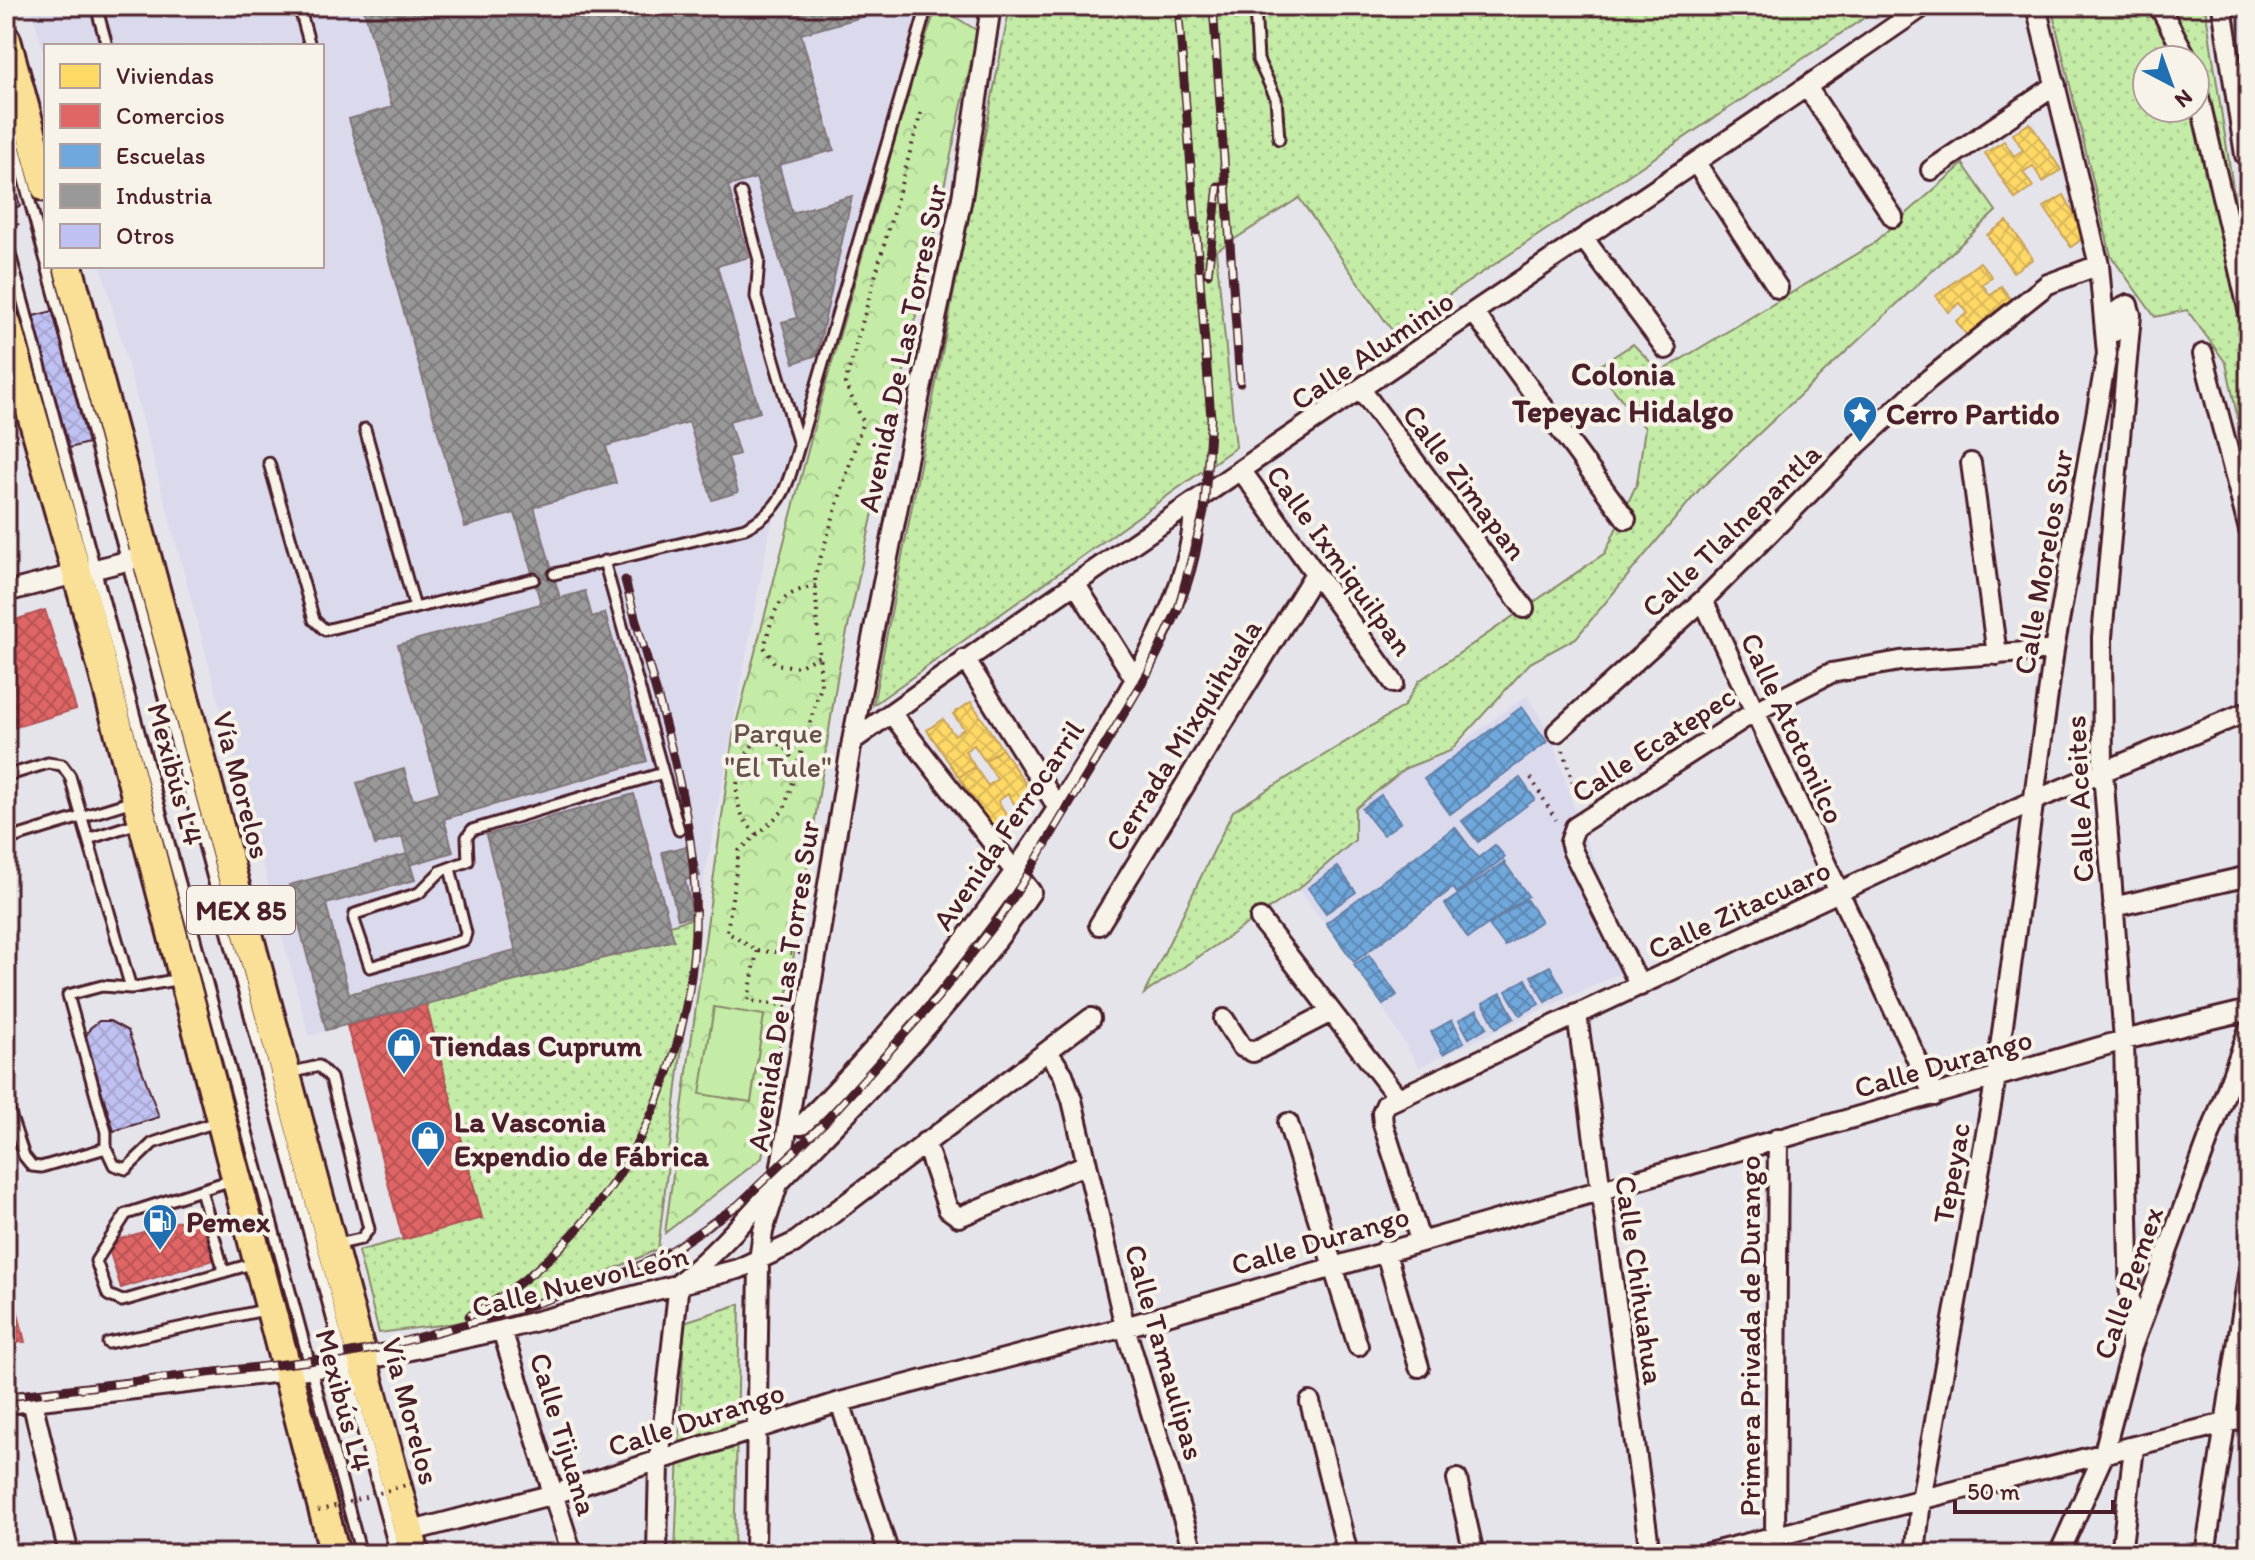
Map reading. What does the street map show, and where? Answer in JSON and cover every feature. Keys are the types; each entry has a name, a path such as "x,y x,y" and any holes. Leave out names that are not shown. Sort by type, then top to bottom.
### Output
{"main road":[{"path":"6,40 44,180"},
{"name":"Vía Morelos","path":"68,268 136,558 333,1245 352,1364 406,1547"},
{"name":"MEX 85","path":"6,323 22,398 86,572 139,811 183,978 272,1308 299,1372 335,1554"}],"street":[{"name":"Avenida De Las Torres Sur","path":"755,1554 759,1261 763,1231 778,1184 852,741 962,198 991,6"},
{"name":"Calle Aluminio","path":"852,741 1075,583 1362,391 1924,6"},
{"name":"Calle Morelos Sur","path":"2035,800 2054,650 2107,354 2099,265 2036,6"},
{"path":"2159,6 2179,44"},
{"path":"2222,6 2245,155"},
{"path":"1931,170 2056,85"},
{"path":"1807,87 1893,217"},
{"path":"2205,124 2249,313"},
{"path":"1696,163 1778,288"},
{"path":"1584,239 1666,349"},
{"name":"Calle Tlalnepantla","path":"1557,732 1703,600 1858,444 1929,379 2048,284 2099,265"},
{"name":"Calle Aceites","path":"2107,354 2118,310 2128,305 2131,315 2102,637 2103,772 2124,1040 2131,1350"},
{"path":"1475,314 1626,519"},
{"path":"2203,354 2249,530"},
{"name":"Calle Zimapan","path":"1362,391 1524,608"},
{"path":"1971,463 1997,655"},
{"name":"Calle Ixmiquilpan","path":"1241,470 1394,683"},
{"name":"Avenida Ferrocarril","path":"788,1124 802,1125 876,1047 967,940 1016,874 1135,679 1161,629 1183,572 1194,503"},
{"path":"6,592 136,558"},
{"name":"Cerrada Mixquihuala","path":"1099,925 1314,575"},
{"path":"1075,583 1135,679"},
{"name":"Calle Atotonilco","path":"1703,600 1934,1096"},
{"name":"Calle Ecatepec","path":"1570,842 1575,827 1584,820 1754,712 1831,673 1900,661 2054,650"},
{"path":"965,659 1058,808"},
{"name":"Calle Zitacuaro","path":"1398,1098 2035,800 2249,711"},
{"path":"891,713 1016,874"},
{"name":"Tepeyac","path":"1915,1554 1921,1500 1996,1077 2035,800"},
{"path":"1570,842 1640,986"},
{"name":"Avenida Ferrocarril","path":"679,1283 722,1244 931,1022 1000,939 1031,892 1016,874"},
{"path":"2113,907 2240,878"},
{"path":"1260,919 1398,1098 1386,1104 1381,1118 1420,1240"},
{"name":"Calle Durango","path":"406,1547 554,1494 840,1402 1125,1327 1599,1188 2124,1040 2249,1010"},
{"path":"1224,1019 1242,1047 1253,1052 1331,1012"},
{"name":"Calle Chihuahua","path":"1577,1014 1650,1554"},
{"name":"Calle Nuevo León","path":"6,1404 352,1364 502,1330 759,1261 794,1243 1091,1018"},
{"name":"Calle Pemex","path":"2059,1554 2103,1456 2131,1350 2249,1029"},
{"name":"Calle Tamaulipas","path":"1048,1052 1067,1082 1125,1327 1194,1554"},
{"path":"1288,1123 1358,1346"},
{"name":"Primera Privada de Durango","path":"1775,1535 1778,1138"},
{"path":"925,1142 948,1209 955,1217 967,1215 1087,1164"},
{"path":"1385,1250 1419,1367"},
{"path":"2205,1554 2249,1269"},
{"path":"657,1554 659,1461 679,1283"},
{"name":"Calle Tijuana","path":"502,1330 572,1554"},
{"path":"32,1401 69,1554"},
{"path":"840,1402 889,1554"},
{"path":"1310,1402 1348,1554"},
{"path":"1705,1554 2249,1417"},
{"path":"2121,1554 2134,1448"},
{"path":"1457,1479 1474,1554"}],"lane":[{"path":"96,6 106,44"},
{"path":"299,6 309,44"},
{"path":"554,574 745,528 761,520 779,502 799,446 927,6"},
{"path":"1255,6 1258,60 1276,98 1279,139"},
{"name":"Mexibús L4","path":"6,113 44,253"},
{"path":"741,193 759,260 756,297 799,446"},
{"name":"Mexibús L4","path":"6,239 86,572 299,1372 361,1554"},
{"name":"Mexibús L4","path":"48,268 136,558 352,1364"},
{"path":"365,429 415,608"},
{"path":"269,463 317,625 331,631 534,579"},
{"path":"604,561 679,830"},
{"path":"6,776 48,763 62,765 70,776 131,988"},
{"path":"450,868 466,933 464,940 377,968 370,967 354,920 355,914 419,893 436,874 470,859 467,837 476,827 663,773"},
{"path":"6,840 82,818 139,811"},
{"path":"88,839 139,811"},
{"path":"183,978 131,988 102,986 68,995 106,1132 106,1148 114,1165 126,1169 153,1143 223,1120"},
{"path":"286,1074 319,1066 331,1078 369,1225 368,1233 361,1239 333,1245"},
{"path":"6,1102 24,1156 32,1166 41,1167 106,1148"},
{"path":"238,1178 126,1214 98,1255 96,1265 108,1295 122,1301 260,1262"},
{"path":"201,1190 224,1272"},
{"path":"108,1343 272,1308"}],"path":[{"path":"815,955 757,951 727,932 739,851 784,810 821,686 815,576 863,421 845,384 921,113"},
{"path":"816,586 793,591 777,604 764,647 775,664 798,667 819,656"},
{"path":"1557,732 1584,820"},
{"path":"757,834 743,822 737,808 742,757 755,742 774,740 787,750 797,767"},
{"path":"1531,778 1570,842"},
{"path":"757,951 748,1001 808,1009"},
{"path":"419,1461 423,1481"},
{"path":"318,1511 413,1483"}],"shaded area":[{"path":"31,6 935,6 769,535 697,917 670,925 674,940 309,1036 102,268 324,268 324,44 44,44 44,56"},
{"path":"1527,695 1552,737 1572,802 1634,967 1419,1067 1354,962 1298,889 1355,840 1355,809 1406,768 1450,751"}],"green space":[{"name":"Parque \"El Tule\"","path":"937,6 978,31 838,673 762,1158 665,1233 733,736 821,401 916,66"},
{"path":"1010,6 1882,6 1393,332 1299,198 1216,251 1236,447 873,705"},
{"path":"2051,6 2205,6 2211,44 2131,44 2131,124 2211,124 2211,45 2249,292 2249,472 2226,363 2187,310 2155,317 2111,256"},
{"path":"1963,164 1996,211 1699,490 1576,638 1530,663 1450,751 1406,768 1355,809 1355,840 1298,889 1144,994 1233,811 1404,706 1419,681 1605,553 1637,483 1645,428 1596,368 1633,344 1660,372 1871,245"},
{"path":"697,917 658,1249 510,1316 379,1333 358,1251 482,1218 426,1004 673,940 670,925"},
{"path":"714,1007 764,1015 751,1102 700,1094"},
{"path":"740,1304 734,1554 675,1554 684,1322"}],"building: Viviendas":[{"path":"2030,123 2061,170 2043,182 2033,166 2023,172 2033,187 2015,199 1985,153 2004,141 2014,156 2023,150 2013,134"},
{"path":"2064,195 2086,236 2071,247 2044,207"},
{"path":"2007,221 2033,259 2013,272 1987,235"},
{"path":"1980,262 1992,277 1982,284 1990,295 2001,286 2013,302 1968,337 1956,321 1968,313 1960,303 1948,312 1936,296"},
{"path":"971,702 1002,749 985,761 974,745 965,751 975,767 959,777 927,730 943,719 954,735 964,729 953,714"},
{"path":"1002,749 1036,799 1019,811 1008,794 998,801 1008,817 992,828 959,777 975,767 988,786 997,779 985,761"}],"building: Comercios":[{"path":"45,610 76,709 6,730 6,623"},
{"path":"426,1004 482,1218 403,1240 347,1026"},
{"name":"Pemex","path":"199,1215 213,1260 121,1288 107,1243"},
{"path":"6,1264 25,1342 6,1344"}],"building: Escuelas":[{"path":"1522,707 1547,742 1450,814 1424,779"},
{"path":"1520,778 1535,799 1478,842 1462,821"},
{"path":"1381,795 1401,822 1383,835 1362,809"},
{"path":"1455,827 1478,858 1495,845 1505,857 1457,893 1453,888 1354,962 1326,923"},
{"path":"1504,862 1528,896 1468,938 1445,904"},
{"path":"1338,867 1356,892 1326,913 1308,888"},
{"path":"1526,899 1541,921 1505,946 1489,925"},
{"path":"1369,955 1397,995 1383,1005 1354,965"},
{"path":"1550,966 1564,991 1545,1002 1531,976"},
{"path":"1526,979 1539,1004 1520,1015 1506,991"},
{"path":"1501,993 1514,1018 1496,1028 1483,1003"},
{"path":"1477,1010 1487,1027 1469,1038 1459,1020"},
{"path":"1452,1020 1464,1042 1443,1054 1431,1032"}],"building: Industria":[{"path":"363,6 881,6 883,11 801,34 834,150 779,165 792,213 852,196 817,355 794,363 782,322 797,318 756,178 728,186 749,257 717,266 760,412 729,421 739,454 728,457 738,492 712,500 689,422 606,446 616,483 534,507 560,598 541,604 515,513 465,527 349,119 392,107"},
{"path":"585,591 592,617 605,613 647,761 444,819 453,852 410,865 402,837 375,845 357,783 404,769 413,800 440,792 398,645"},
{"path":"634,794 674,940 523,979 486,835"},
{"path":"692,845 700,876 685,880 693,916 678,919 662,852"},
{"path":"407,854 415,880 326,904 349,994 515,950 523,979 326,1030 289,885"}],"building: Otros":[{"path":"6,155 20,206 6,210"},
{"path":"53,311 88,443 69,448 33,316"},
{"path":"99,1021 110,1021 128,1031 159,1117 114,1131 85,1038 90,1028"}],"railway":[{"path":"6,1397 309,1361 383,1347 520,1309 624,1273 674,1249 738,1205 824,1123 937,998 1000,918 1148,673 1178,609 1204,512 1211,418 1178,6"},
{"path":"1213,6 1240,383"},
{"path":"1208,274 1218,186"},
{"path":"469,1316 525,1279 573,1234 614,1182 647,1124 672,1062 688,997 695,930 693,864 688,828 673,756 625,580"}],"place":[{"name":"Cerro Partido","path":"1860,444"},
{"name":"Tiendas Cuprum","path":"404,1076"},
{"name":"La Vasconia Expendio de Fábrica","path":"428,1169"},
{"name":"Pemex","path":"160,1252"}],"district":[{"name":"Colonia Tepeyac Hidalgo","path":"1623,392"}]}
